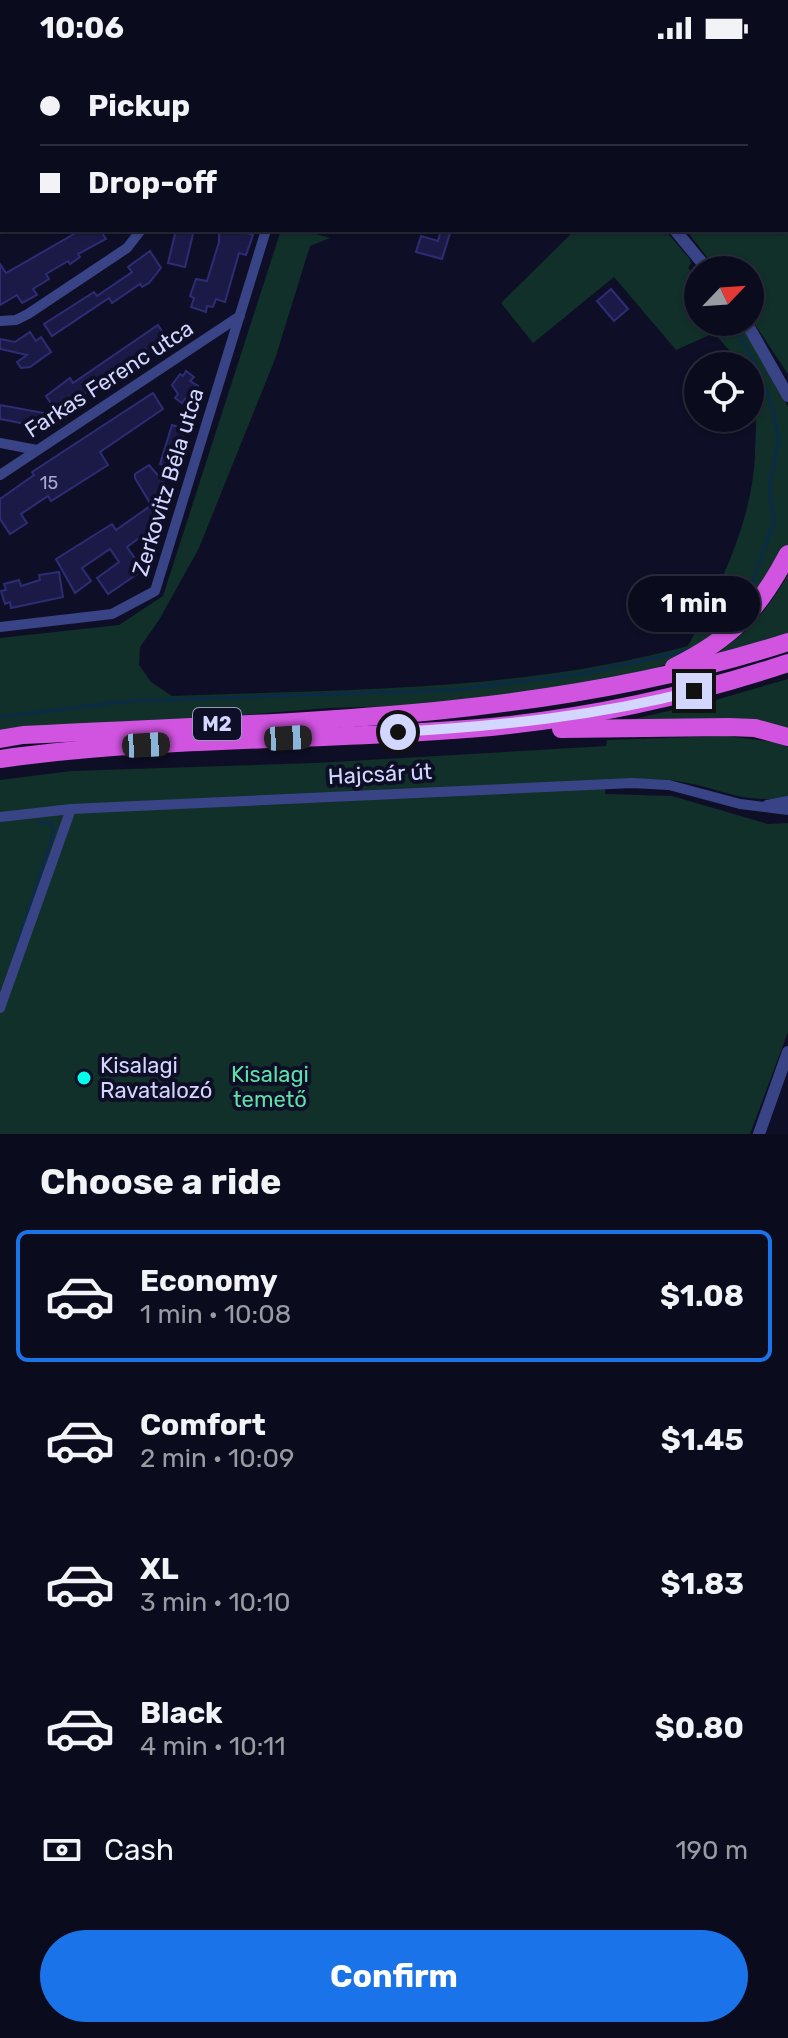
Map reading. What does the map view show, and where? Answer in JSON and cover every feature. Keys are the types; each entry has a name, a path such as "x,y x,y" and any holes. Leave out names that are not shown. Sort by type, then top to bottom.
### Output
{"highway":[{"path":"642,682 704,652 738,627 757,606 788,554"},
{"name":"M2","path":"0,739 23,735 434,712 552,698 706,667 788,642"},
{"name":"M2","path":"0,759 116,746 491,727 631,706 788,663"},
{"path":"491,727 729,727 755,728 788,737"}],"street":[{"path":"0,321 16,320 28,314 127,248 139,232"},
{"name":"Zerkovitz Béla utca","path":"0,627 112,614 155,591 265,232"},
{"path":"677,232 696,256"},
{"name":"Farkas Ferenc utca","path":"0,475 240,316"},
{"path":"754,336 788,396"},
{"path":"0,443 37,450"},
{"name":"Hajcsár út","path":"0,817 71,809 632,783 669,785 788,810"},
{"name":"Hajcsár út","path":"761,806 788,801"},
{"path":"0,1008 71,809"},
{"path":"759,1134 788,1052"}],"green space":[{"path":"280,232 310,232 330,238 310,246 275,359 199,548 159,620 140,647 139,665 151,682 172,696 432,686 496,680 625,661 688,646 722,579 747,507 756,432 764,432 764,360 788,407 788,545 764,591 688,656 623,680 436,705 328,708 0,735 0,638 119,625 163,596"},
{"path":"573,232 667,232 687,256 684,256 684,336 707,336 676,350 614,277 533,343 501,303"},
{"path":"688,232 788,232 788,374 763,336 764,256 706,256"},
{"path":"717,336 748,336 759,352 731,352"},
{"path":"788,575 788,635 701,663 751,625"},
{"path":"788,679 788,733 622,722 719,699"},
{"name":"Kisalagi temető","path":"726,736 788,747 788,797 757,799 692,784 650,779 606,780 605,794 672,796 768,824 788,823 788,1032 750,1134 0,1134 0,780 71,771 316,763 606,746 607,740"}],"building":[{"path":"78,232 101,232 106,239 78,254 80,257 70,264 68,261 46,274 49,279 33,289 37,295 22,303 17,295 0,305 0,264 6,273"},
{"path":"176,232 194,232 185,267 168,263"},
{"path":"219,232 253,235 246,255 239,253 225,302 216,299 213,307 207,306 206,312 191,307 194,298 190,296 196,279 207,281"},
{"path":"440,232 450,232 442,259 416,252 421,236 438,241"},
{"path":"150,251 161,268 149,283 142,287 140,284 112,303 109,298 52,336 44,324 94,292 97,296 132,272 128,267"},
{"path":"611,289 628,309 614,321 597,301"},
{"path":"158,325 167,339 108,376 58,414 46,396 70,378 73,383"},
{"path":"30,332 36,341 41,337 51,352 30,367 21,368 17,362 27,355 0,349 0,339 15,342"},
{"path":"186,371 194,377 190,381 198,386 190,403 185,399 182,403 175,398 178,394 172,385"},
{"path":"153,393 163,409 100,452 108,465 51,501 48,496 21,514 27,523 10,534 0,519 0,499 34,475 32,472"},
{"path":"0,405 44,413 41,427 0,419"},
{"path":"172,425 185,429 172,468 160,464"},
{"path":"149,465 167,486 161,491 164,496 151,505 135,478 135,474"},
{"path":"153,504 161,517 150,524 153,528 127,547 143,570 108,594 97,578 119,562 110,549 82,568 91,581 75,593 56,559 112,524 116,530"},
{"path":"59,572 63,597 11,608 10,602 5,604 1,591 6,590 4,584 19,580 21,586 40,580 39,575"}],"waterway":[{"path":"739,336 752,357 770,399 779,439 769,487 774,521 745,604"},
{"path":"0,717 129,701 454,690 581,674 686,651"},
{"path":"14,955 54,830 50,823 38,823"}],"place":[{"name":"Kisalagi Ravatalozó","path":"84,1078"}],"route":[{"path":"398,732 491,727 559,718 694,691"}]}
